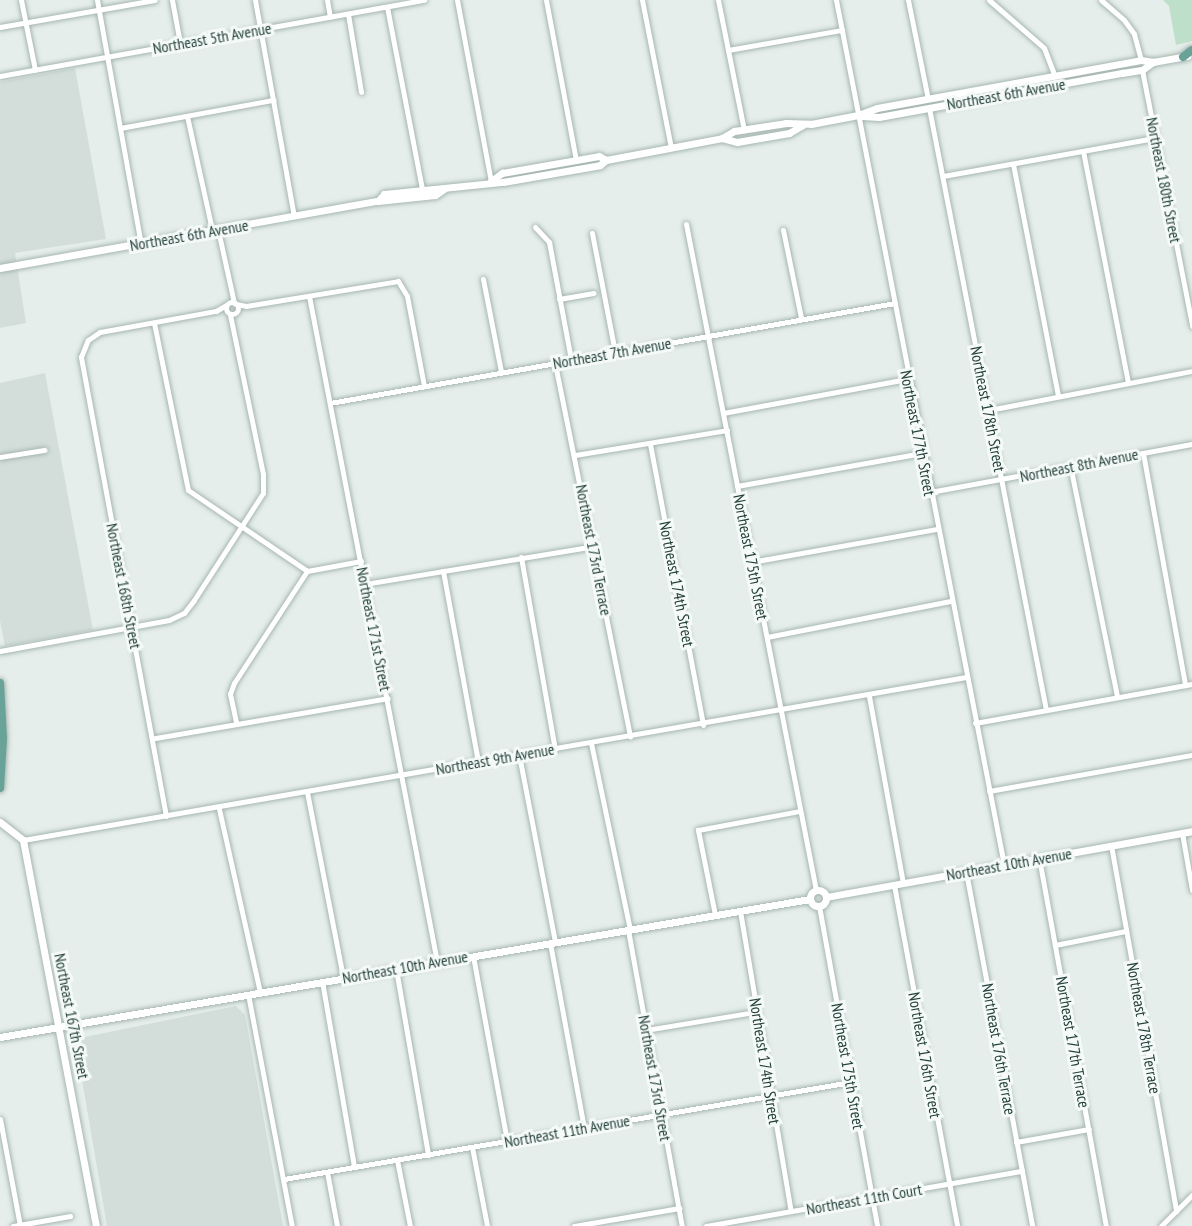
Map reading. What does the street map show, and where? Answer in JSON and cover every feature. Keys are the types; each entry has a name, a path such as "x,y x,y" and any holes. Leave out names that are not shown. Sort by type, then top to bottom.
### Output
{"main road":[{"path":"1188,56 1192,50"},
{"name":"Northeast 6th Avenue","path":"858,116 877,108 1141,60 1153,62 1188,56"},
{"name":"Northeast 6th Avenue","path":"378,201 384,194 422,188 444,189 491,181 503,182 600,165 606,160 722,138 744,130 786,123 802,125 858,116 879,117 1142,70 1153,62"},
{"name":"Northeast 6th Avenue","path":"722,138 736,142 789,133 802,125"},
{"name":"Northeast 6th Avenue","path":"491,181 502,173 598,156 606,160"},
{"name":"Northeast 6th Avenue","path":"0,268 378,201 435,195 444,189"},
{"path":"0,683 3,738 0,788"},
{"path":"0,822 23,840"},
{"name":"Northeast 10th Avenue","path":"825,897 1192,831"},
{"name":"Northeast 167th Street","path":"23,840 96,1226"},
{"path":"816,890 825,897 819,906 810,899 816,890"},
{"name":"Northeast 10th Avenue","path":"0,1037 810,899"}],"street":[{"path":"21,0 35,70"},
{"path":"97,0 141,244"},
{"path":"0,27 155,0"},
{"path":"172,0 180,43"},
{"path":"255,0 294,216"},
{"path":"327,0 330,17"},
{"name":"Northeast 5th Avenue","path":"0,76 387,7 399,2 424,0"},
{"path":"457,0 491,181"},
{"path":"546,0 576,160"},
{"path":"642,0 671,148"},
{"path":"718,0 744,130"},
{"name":"Northeast 177th Street","path":"836,0 895,303 907,379 1004,865"},
{"path":"908,0 928,99"},
{"path":"989,0 1044,48 1055,76"},
{"path":"1101,0 1124,20 1134,34 1141,60"},
{"path":"387,7 422,188"},
{"path":"348,14 361,92"},
{"path":"728,50 842,30"},
{"name":"Northeast 180th Street","path":"1142,70 1192,326"},
{"path":"120,128 273,100"},
{"name":"Northeast 178th Street","path":"929,108 1046,710"},
{"path":"0,651 132,628 184,613 244,526 263,493 263,474 229,290 187,116"},
{"path":"943,176 1155,138"},
{"path":"1083,152 1128,382"},
{"path":"1013,164 1058,396"},
{"name":"Northeast 175th Street","path":"686,224 816,890"},
{"path":"535,227 549,242 571,360"},
{"path":"783,230 801,318"},
{"path":"592,232 615,353"},
{"path":"483,279 501,372"},
{"path":"361,561 307,571 188,490 184,481 154,323 216,311 231,304 246,306 393,280 400,283 407,297 424,386"},
{"path":"559,299 593,293"},
{"name":"Northeast 171st Street","path":"309,296 437,962"},
{"name":"Northeast 7th Avenue","path":"330,403 895,303"},
{"path":"231,304 233,313"},
{"path":"216,311 233,313 246,306"},
{"name":"Northeast 168th Street","path":"154,323 100,332 88,340 81,357 154,738 166,816"},
{"name":"Northeast 173rd Terrace","path":"555,364 594,546 630,737"},
{"path":"988,410 1192,371"},
{"path":"723,412 907,379"},
{"path":"575,455 727,430"},
{"name":"Northeast 174th Street","path":"650,444 703,725"},
{"name":"Northeast 8th Avenue","path":"930,492 1192,444"},
{"path":"0,457 44,450"},
{"path":"736,486 922,453"},
{"path":"975,723 1189,684 1143,453"},
{"path":"1070,465 1117,697"},
{"path":"752,562 937,529"},
{"path":"365,584 594,546"},
{"path":"521,557 555,749"},
{"path":"236,722 230,694 234,683 307,571"},
{"path":"443,571 478,761"},
{"path":"767,637 951,601"},
{"name":"Northeast 9th Avenue","path":"23,840 219,809 478,761 703,725 966,677"},
{"path":"869,696 903,883"},
{"path":"154,738 236,722 388,698"},
{"name":"Northeast 173rd Street","path":"591,743 629,930 682,1226"},
{"path":"519,755 584,1128"},
{"path":"989,791 1192,755"},
{"path":"307,792 343,978"},
{"path":"219,809 260,992"},
{"path":"715,915 698,830 800,812"},
{"path":"1182,833 1192,890"},
{"name":"Northeast 178th Terrace","path":"1111,845 1176,1211"},
{"name":"Northeast 177th Terrace","path":"1040,858 1106,1226"},
{"name":"Northeast 176th Terrace","path":"966,872 1032,1226"},
{"name":"Northeast 176th Street","path":"894,885 957,1226"},
{"name":"Northeast 175th Street","path":"819,906 877,1226"},
{"name":"Northeast 174th Street","path":"740,911 755,991 755,1012 769,1096 791,1211"},
{"path":"1055,945 1126,931"},
{"path":"473,956 507,1141"},
{"path":"396,969 428,1155"},
{"path":"322,981 354,1167"},
{"path":"248,994 292,1226"},
{"path":"646,1030 755,1012"},
{"name":"Northeast 11th Avenue","path":"284,1179 851,1082"},
{"path":"0,1119 17,1226 70,1216"},
{"path":"1016,1142 1089,1129"},
{"path":"472,1147 487,1226"},
{"path":"397,1160 410,1226"},
{"name":"Northeast 11th Court","path":"706,1226 1022,1171"},
{"path":"327,1172 337,1226"},
{"path":"1161,1226 1192,1195"},
{"path":"574,1226 679,1208"}],"shaded area":[{"path":"75,68 106,239 15,253 26,323 0,328 0,82"},
{"path":"45,373 93,630 5,646 0,621 0,383"},
{"path":"236,1006 245,1015 283,1226 107,1226 75,1039"}],"green space":[{"path":"1163,0 1192,0 1192,41 1176,45 1169,6"}]}
